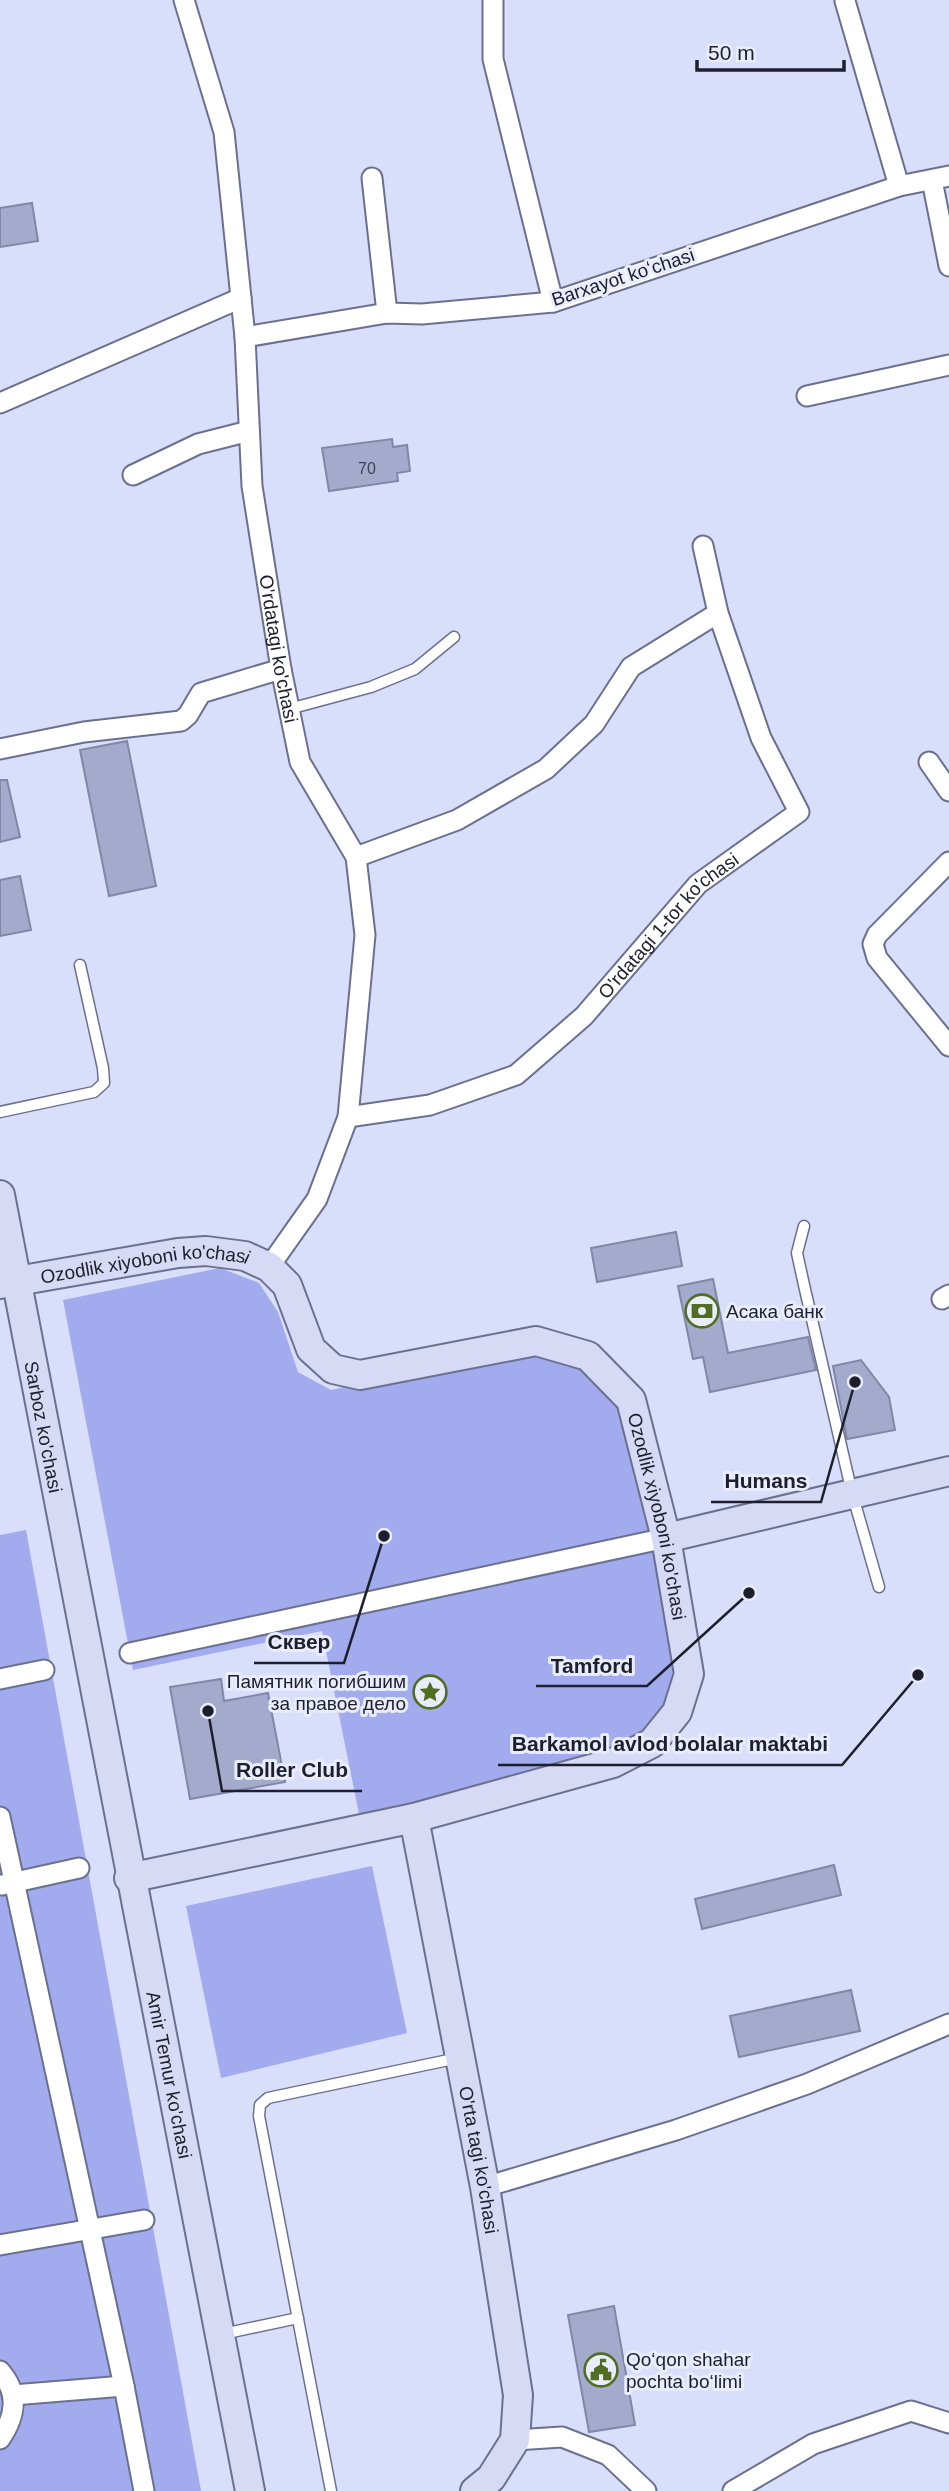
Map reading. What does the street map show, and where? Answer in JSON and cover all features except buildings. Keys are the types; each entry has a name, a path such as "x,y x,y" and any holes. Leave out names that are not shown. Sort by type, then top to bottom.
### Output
{"main road":[{"name":"Sarboz ko'chasi","path":"0,1195 8,1283 88,1660"},
{"name":"Ozodlik xiyoboni ko'chasi","path":"8,1283 178,1253 206,1251 245,1256 268,1267 287,1285 310,1349 332,1369 360,1376 536,1341 588,1356 631,1400 666,1538 689,1674 677,1712 652,1743 613,1763 414,1818 129,1878"},
{"path":"666,1538 949,1471"},
{"name":"Amir Temur ko'chasi","path":"88,1660 129,1878 190,2172 250,2491"},
{"name":"O'rta tagi ko'chasi","path":"414,1818 485,2186 518,2395 515,2440 491,2478 475,2491"}],"street":[{"name":"O'rdatagi ko'chasi","path":"184,0 223,132 245,337 251,486 281,669 300,762 355,857 366,935 348,1117 317,1199 268,1267"},
{"path":"493,0 493,59 553,302"},
{"path":"845,0 899,186"},
{"path":"372,178 387,313"},
{"path":"941,178 949,266"},
{"name":"Barxayot koʻchasi","path":"245,337 387,313 422,314 553,302 899,186 941,178"},
{"path":"0,403 241,298"},
{"path":"807,396 949,365"},
{"path":"133,475 198,444 249,431"},
{"name":"O'rdatagi 1-tor ko'chasi","path":"348,1117 430,1105 516,1075 584,1016 698,884 799,812 761,738 718,613 703,546"},
{"path":"355,857 457,820 546,769 594,724 631,667 718,613"},
{"path":"0,749 84,732 181,721 188,715 201,692 281,669"},
{"path":"929,762 949,792"},
{"path":"949,862 877,935 873,944 877,958 949,1046"},
{"path":"130,1653 666,1538"},
{"path":"0,1679 44,1670"},
{"path":"0,1817 6,1884 90,2231 144,2491"},
{"path":"6,1884 79,1868"},
{"path":"485,2186 703,2121 807,2084 949,2024"},
{"path":"0,2245 144,2220"},
{"path":"0,2371 8,2381 13,2395 14,2411 9,2426 0,2439"},
{"path":"13,2395 124,2386"},
{"path":"733,2491 813,2444 911,2411 949,2423"},
{"path":"515,2440 562,2437 608,2455 646,2491"}],"lane":[{"path":"289,709 371,687 415,669 454,637"},
{"path":"0,1112 94,1092 104,1083 80,965"},
{"path":"804,1226 797,1253 852,1493 879,1587"},
{"path":"331,2491 259,2116 260,2105 268,2098 460,2058"},
{"path":"220,2335 298,2318"}],"shaded area":[{"path":"220,1268 259,1283 278,1312 298,1372 331,1390 528,1348 603,1379 644,1441 682,1671 664,1721 606,1760 359,1814 322,1631 133,1670 63,1300"},
{"path":"26,1530 201,2491 0,2491 0,1535"},
{"path":"372,1866 407,2033 221,2078 186,1906"}],"place":[{"name":"Асака банк","path":"702,1311"},
{"name":"Humans","path":"855,1382"},
{"name":"Сквер","path":"384,1536"},
{"name":"Tamford","path":"749,1593"},
{"name":"Barkamol avlod bolalar maktabi","path":"918,1675"},
{"name":"Памятник погибшим за правое дело","path":"430,1692"},
{"name":"Roller Club","path":"208,1711"},
{"name":"Qo‘qon shahar pochta bo‘limi","path":"601,2370"}]}
